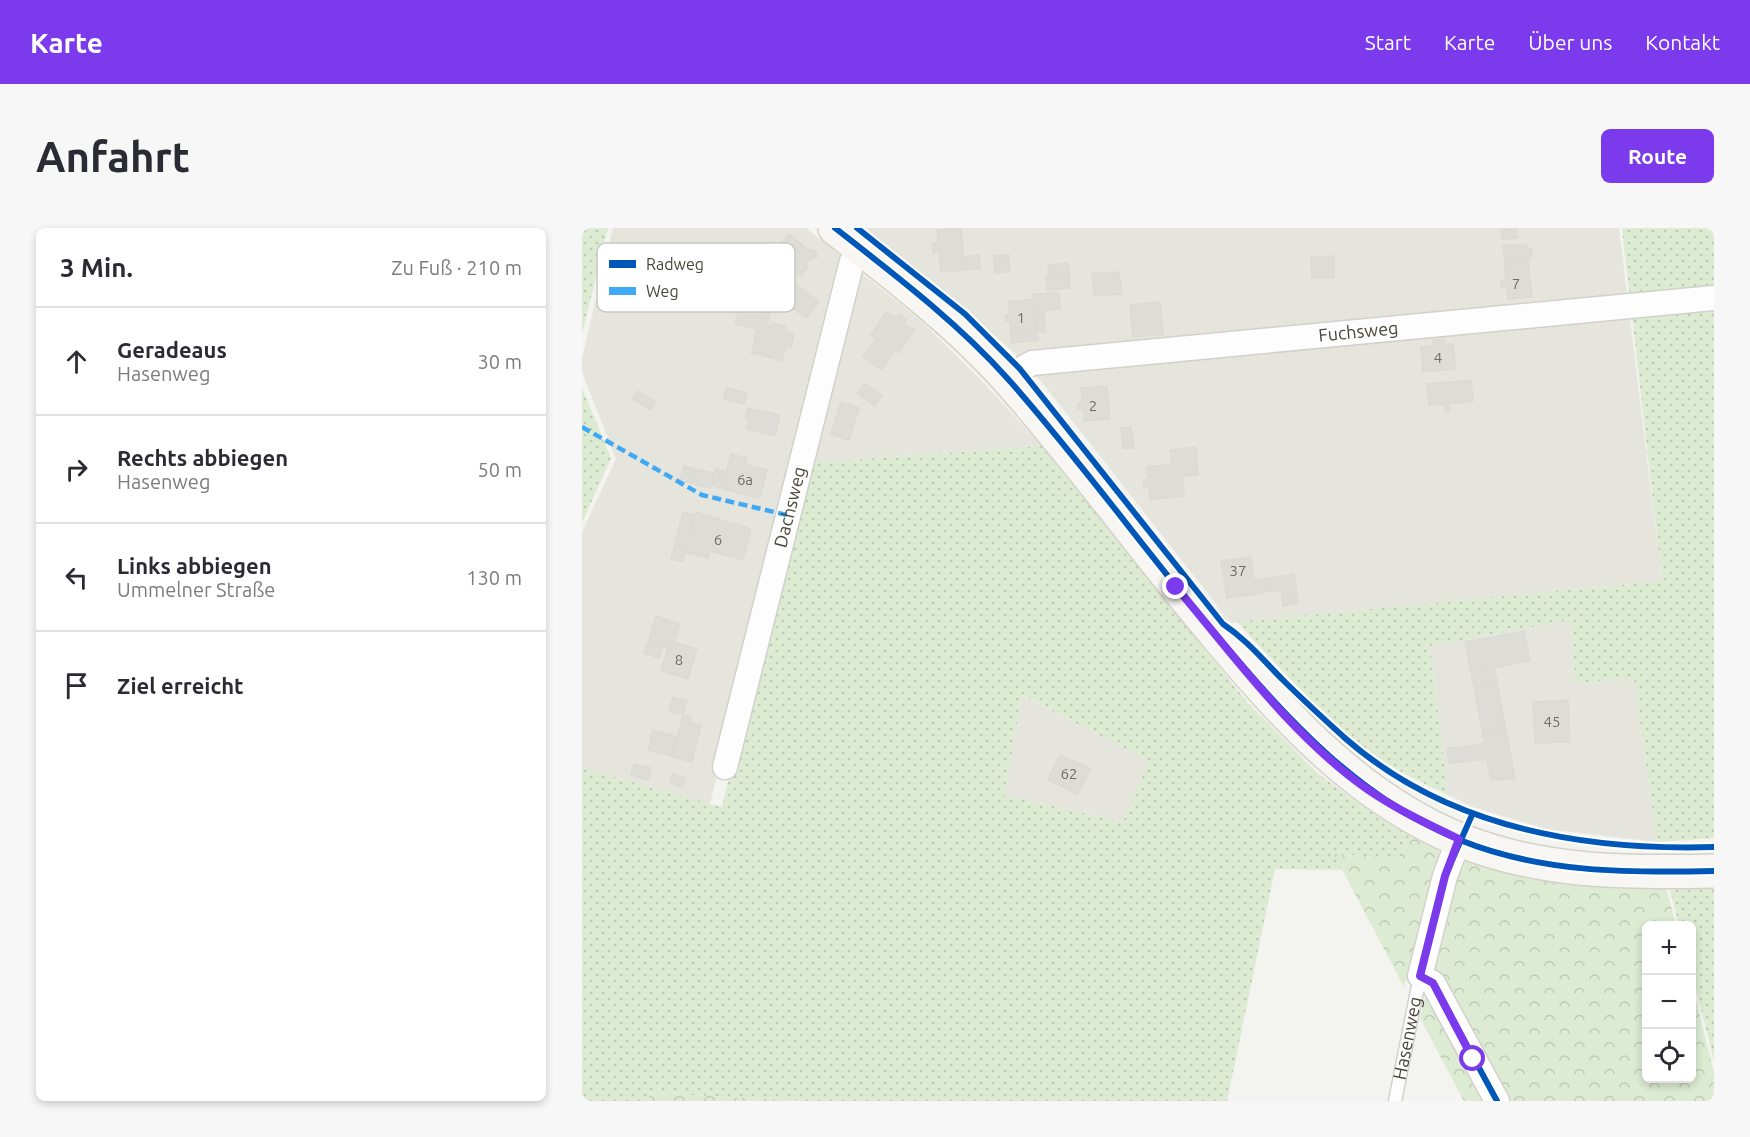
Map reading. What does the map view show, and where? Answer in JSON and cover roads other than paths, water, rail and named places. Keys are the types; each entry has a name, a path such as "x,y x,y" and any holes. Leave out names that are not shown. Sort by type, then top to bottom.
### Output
{"main road":[{"path":"845,234 953,324 1007,378 1265,693 1330,759 1367,789 1417,820 1459,839 1488,850 1545,864 1639,873 1714,871"}],"street":[{"name":"Dachsweg","path":"724,767 852,261 845,234"},
{"name":"Fuchsweg","path":"1007,378 1032,363 1714,298"},
{"name":"Hasenweg","path":"1459,839 1445,876 1420,976 1433,983 1497,1101"}],"lane":[{"name":"Hasenweg","path":"1395,1101 1420,976"}]}
